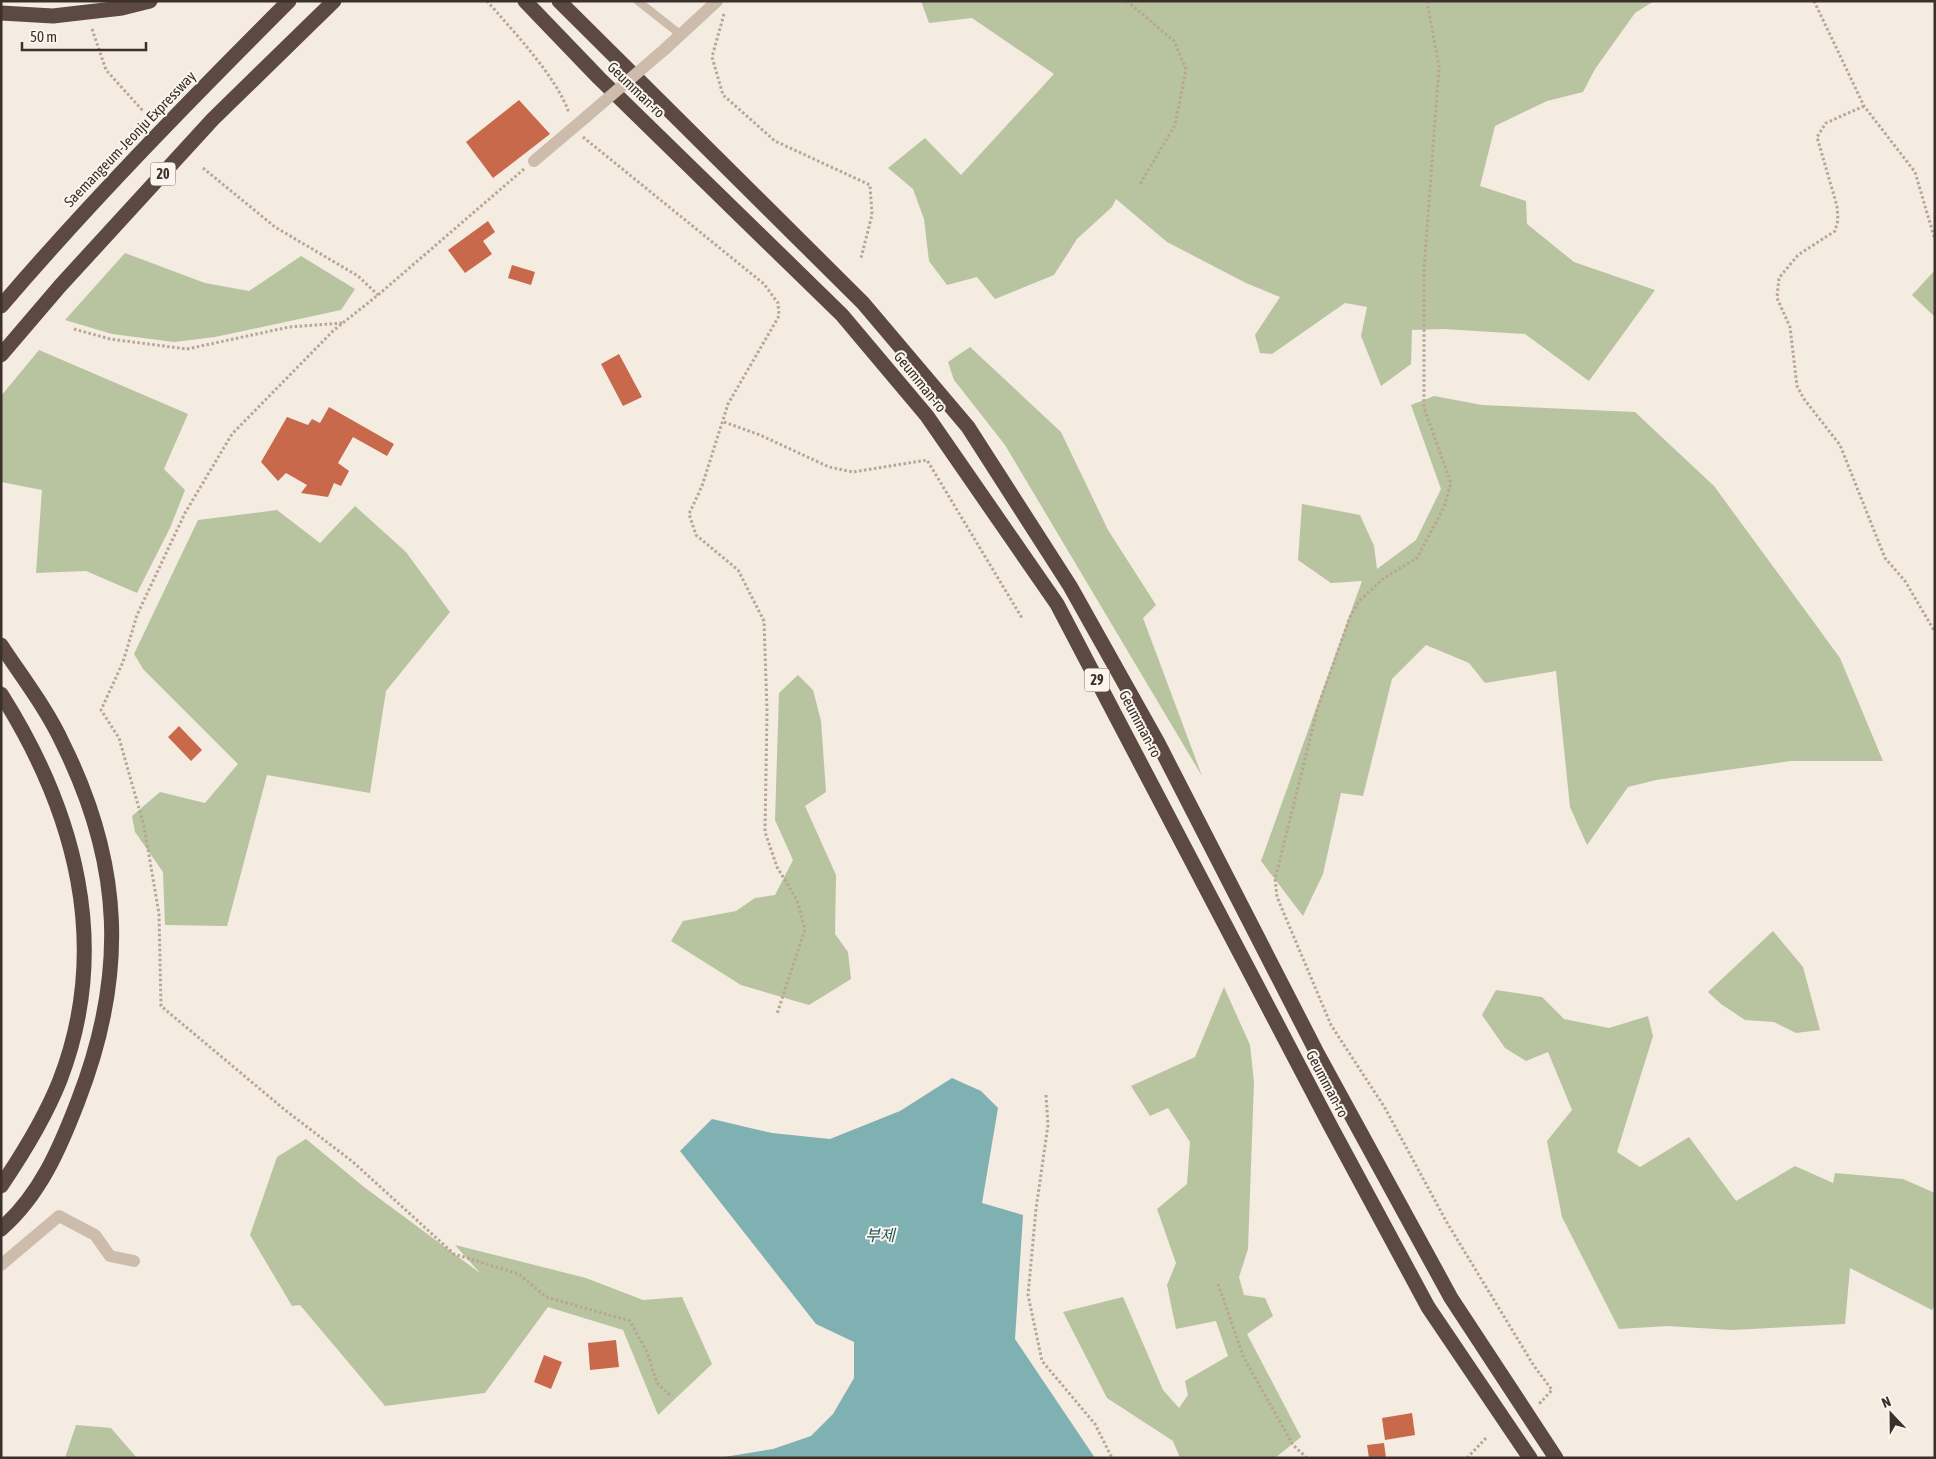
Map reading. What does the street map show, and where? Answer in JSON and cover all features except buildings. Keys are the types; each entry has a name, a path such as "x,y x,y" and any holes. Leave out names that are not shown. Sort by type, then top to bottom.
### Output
{"highway":[{"path":"1,13 53,16 122,8 150,1"},
{"name":"Saemangeum-Jeonju Expressway","path":"1,306 57,241 184,106 289,1"},
{"name":"20","path":"1,355 60,286 214,119 334,1"},
{"name":"Geumman-ro","path":"526,1 599,78 842,315 927,416 1046,588 1075,638 1331,1128 1428,1308 1530,1458"},
{"name":"Geumman-ro","path":"559,1 863,303 968,427 1070,586 1158,743 1316,1050 1451,1298 1556,1458"},
{"path":"1,645 63,743 84,792 102,845 112,901 112,950 107,996 89,1073 64,1138 43,1180 15,1217 1,1229"},
{"path":"1,694 40,762 70,842 84,910 85,958 79,1014 60,1079 35,1133 1,1186"}],"street":[{"path":"534,161 682,34 721,6"},
{"path":"1,1264 59,1216 95,1235 110,1256 134,1261"}],"lane":[{"path":"638,1 682,34"}],"path":[{"path":"487,1 525,45 565,102 574,127 589,144 764,284 778,303 779,316 728,404 724,422 702,486 689,514 696,536 738,570 764,621 767,711 766,832 777,867 797,900 805,929 777,1014"},
{"path":"1127,1 1174,41 1186,69 1175,125 1139,186"},
{"path":"1426,1 1439,66 1424,270 1424,408 1451,483 1444,506 1417,558 1384,578 1359,601 1350,616 1318,707 1275,879 1277,898 1331,1025 1384,1108 1452,1229 1534,1366 1552,1390 1538,1404"},
{"path":"1814,1 1864,106 1915,172 1935,240"},
{"path":"721,6 712,57 723,95 774,141 870,185 872,215 861,258"},
{"path":"92,29 106,70 144,112"},
{"path":"1864,106 1826,124 1818,137 1837,206 1838,220 1834,231 1798,255 1779,278 1777,298 1790,327 1797,386 1804,399 1840,445 1885,558 1905,581 1935,632"},
{"path":"534,161 344,323 232,434 185,513 138,615 123,662 101,710 118,738 144,826 158,914 161,1006 196,1033 285,1110 353,1162 454,1254 519,1274 546,1297 630,1321 647,1352 657,1383 672,1397"},
{"path":"203,168 275,227 358,276 378,295"},
{"path":"74,329 110,339 186,349 289,327 344,323"},
{"path":"724,422 760,435 829,468 853,472 927,460 1022,618"},
{"path":"1046,1095 1048,1125 1036,1209 1028,1295 1042,1360 1095,1424 1112,1458"},
{"path":"1218,1284 1244,1358 1293,1445 1307,1458"},
{"path":"1467,1458 1488,1437"}],"green space":[{"path":"921,1 1654,1 1635,13 1595,69 1583,92 1547,101 1495,126 1480,186 1526,201 1527,224 1574,262 1655,290 1589,381 1525,334 1444,329 1412,330 1411,364 1381,386 1361,336 1367,307 1345,303 1272,354 1260,353 1255,335 1280,297 1246,283 1167,242 1116,199 1112,207 1077,239 1054,275 995,299 977,277 947,285 929,261 924,219 913,189 888,168 925,138 961,175 1054,74 972,18 929,23"},
{"path":"125,253 205,283 249,291 301,256 355,289 341,310 215,337 174,342 112,334 65,320"},
{"path":"1935,270 1935,317 1912,295"},
{"path":"970,347 1061,432 1108,530 1156,605 1143,618 1202,776 1005,445 954,380 948,362"},
{"path":"39,350 188,414 164,469 185,490 170,528 137,593 86,571 36,573 42,490 1,482 1,396"},
{"path":"1434,396 1482,405 1635,412 1714,486 1840,658 1883,761 1791,761 1656,780 1628,787 1587,845 1570,807 1556,671 1485,683 1469,663 1426,645 1392,679 1363,796 1341,793 1323,874 1303,916 1261,861 1362,581 1331,583 1298,560 1302,504 1360,515 1374,546 1377,569 1416,540 1441,489 1411,405"},
{"path":"355,506 406,552 450,612 386,691 370,793 267,775 227,926 165,925 163,872 135,832 132,816 160,792 205,803 238,764 143,669 134,654 198,520 277,510 320,543"},
{"path":"798,675 813,690 821,721 826,792 805,806 836,875 835,934 848,952 851,979 809,1005 741,985 671,941 683,921 736,911 755,898 775,895 793,860 775,820 779,693"},
{"path":"1773,931 1803,967 1820,1030 1796,1033 1774,1022 1745,1020 1721,1004 1708,992"},
{"path":"1224,987 1250,1045 1254,1082 1248,1249 1239,1277 1244,1295 1265,1298 1273,1316 1247,1334 1301,1437 1275,1458 1180,1458 1173,1441 1107,1398 1063,1312 1123,1297 1163,1390 1179,1408 1188,1395 1185,1381 1228,1356 1216,1321 1176,1329 1167,1285 1176,1263 1157,1209 1187,1184 1190,1142 1168,1108 1150,1116 1131,1086 1195,1057"},
{"path":"1496,990 1542,997 1564,1019 1609,1028 1648,1016 1653,1036 1617,1152 1640,1167 1689,1137 1736,1201 1795,1166 1833,1183 1835,1173 1903,1179 1935,1193 1935,1305 1932,1310 1850,1268 1845,1324 1732,1330 1667,1326 1619,1329 1562,1217 1547,1141 1572,1110 1548,1052 1526,1061 1505,1048 1482,1015"},
{"path":"306,1139 364,1187 480,1273 455,1245 586,1278 643,1300 682,1297 712,1364 658,1415 623,1330 548,1307 485,1393 385,1406 300,1305 292,1306 250,1235 277,1157"},
{"path":"76,1425 111,1428 137,1458 65,1458"}],"water":[{"name":"부제","path":"952,1078 981,1091 998,1108 982,1203 1023,1215 1015,1339 1095,1458 718,1458 773,1449 811,1436 833,1414 854,1378 854,1342 816,1324 680,1151 712,1119 772,1133 830,1139 900,1111"}]}
